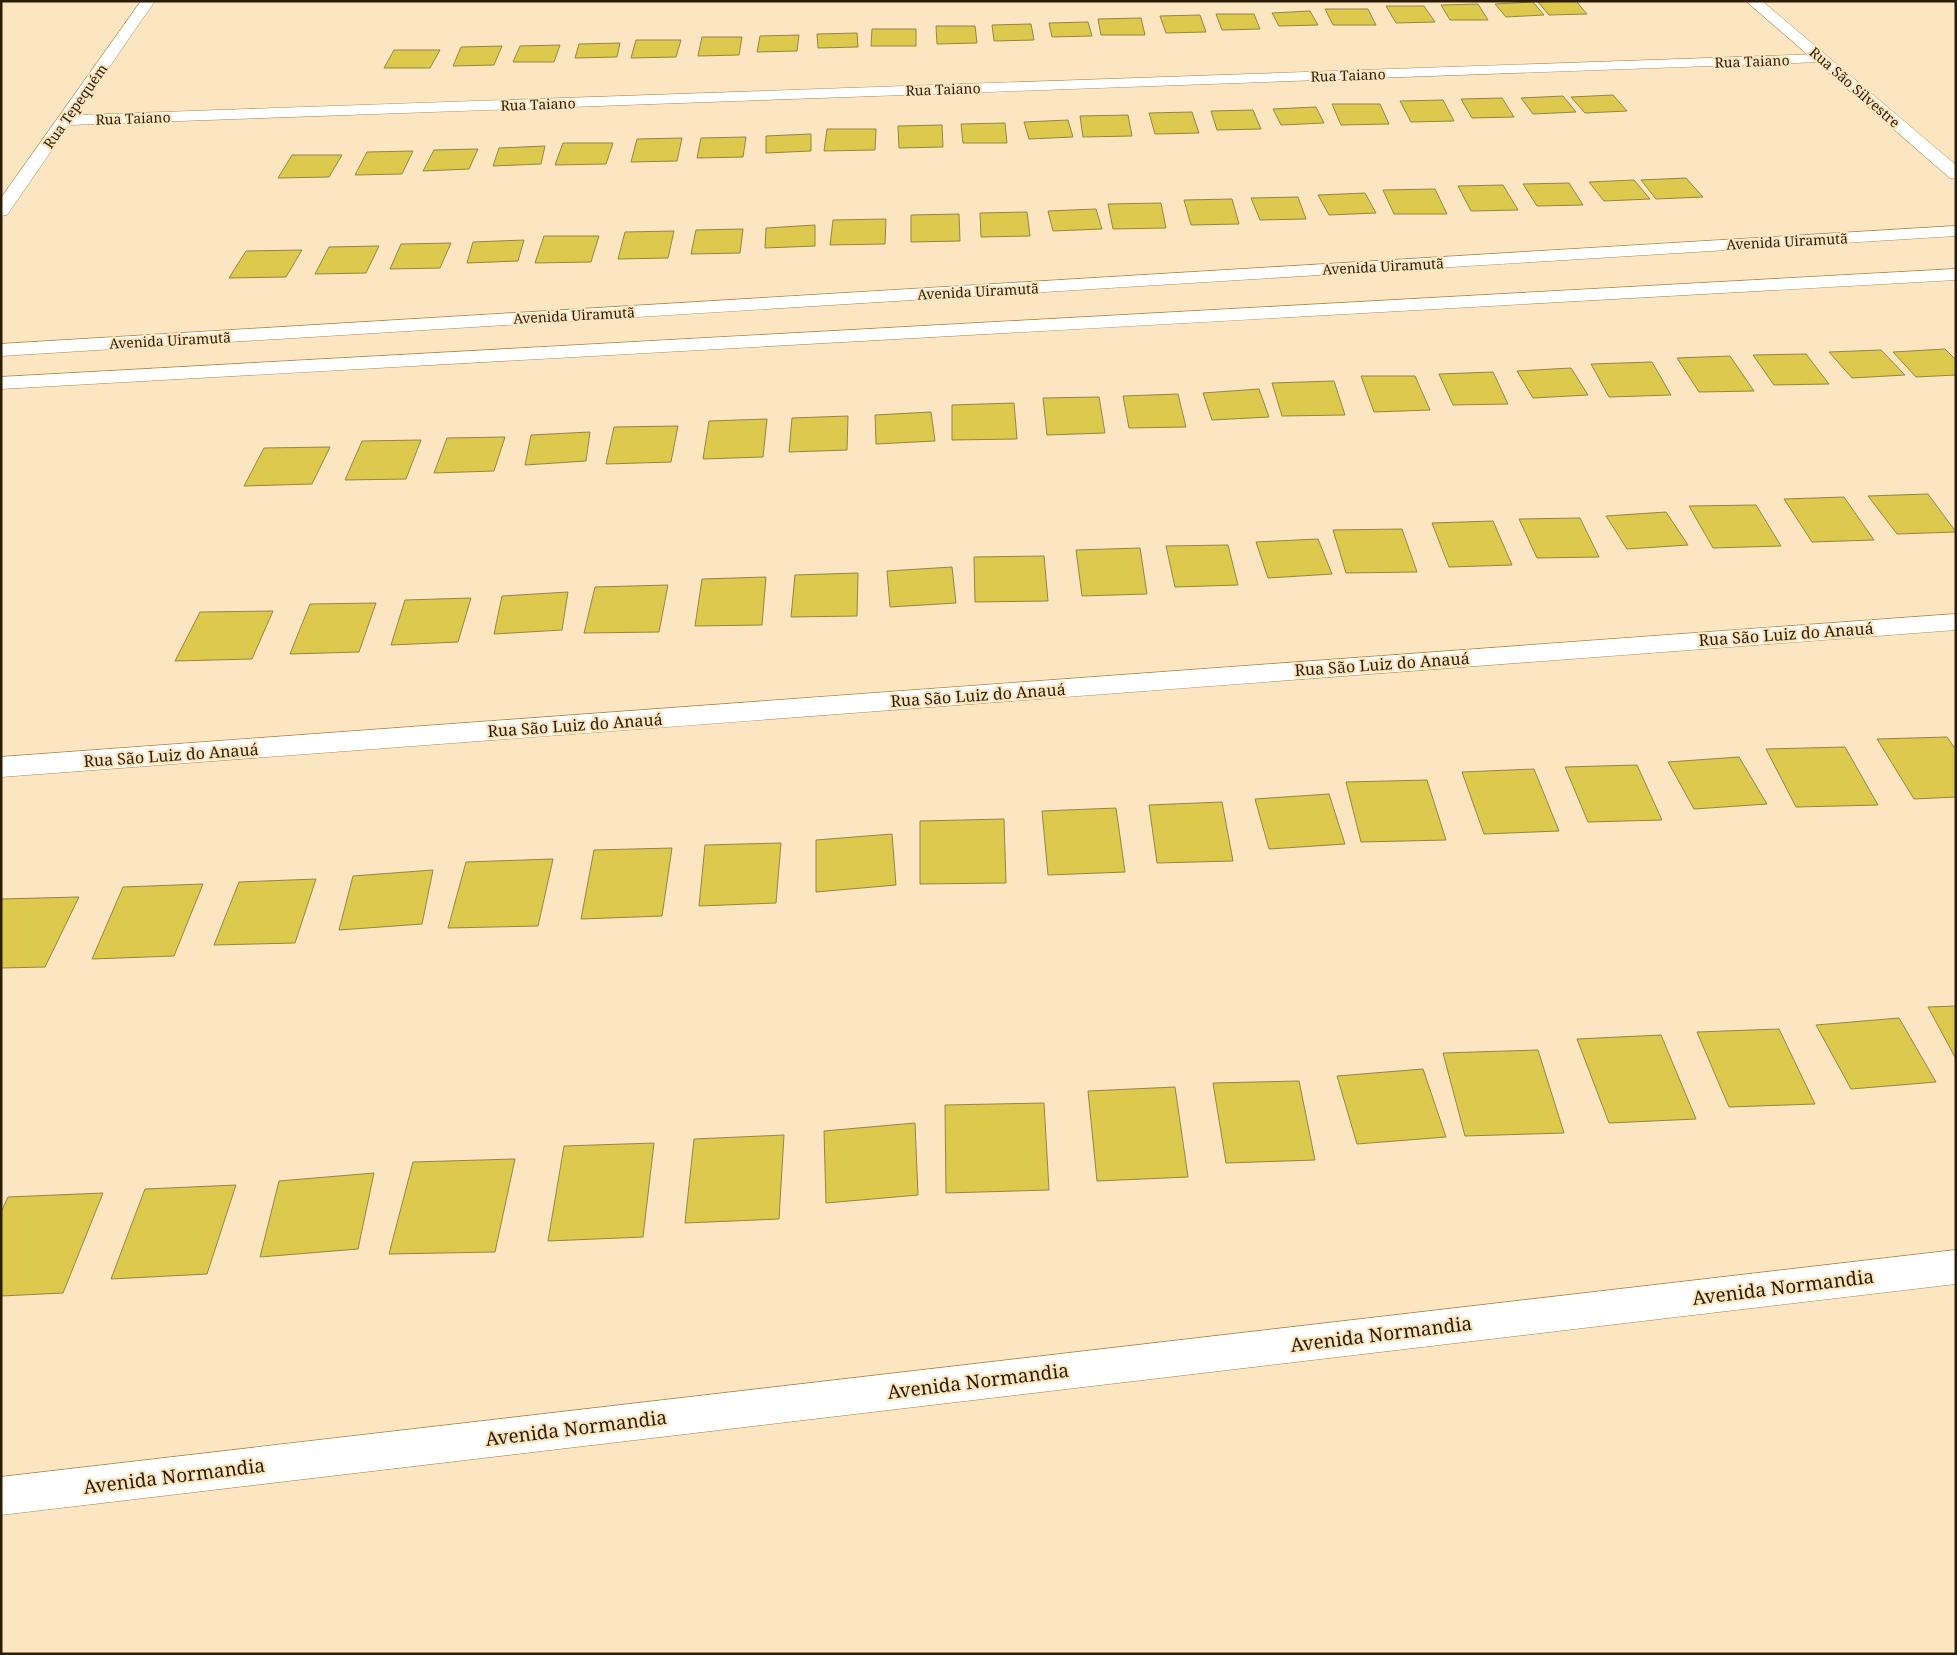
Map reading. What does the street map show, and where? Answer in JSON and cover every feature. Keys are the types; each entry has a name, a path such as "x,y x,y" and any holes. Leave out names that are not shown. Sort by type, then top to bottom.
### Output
{"street":[{"name":"Rua Tepequém","path":"1,211 148,1"},
{"name":"Rua São Silvestre","path":"1752,1 1956,174"},
{"name":"Rua Taiano","path":"64,120 1821,58"},
{"name":"Avenida Uiramutã","path":"1,350 1956,231"},
{"path":"1,383 1956,274"},
{"name":"Rua São Luiz do Anauá","path":"1,767 1956,622"},
{"name":"Avenida Normandia","path":"1,1496 1956,1267"}],"building":[{"path":"1576,1 1587,14 1549,15 1538,2"},
{"path":"1533,2 1544,15 1506,17 1495,4"},
{"path":"1478,4 1488,20 1450,20 1441,5"},
{"path":"1386,6 1424,6 1435,22 1396,23"},
{"path":"1325,9 1368,9 1376,25 1333,25"},
{"path":"1310,11 1318,25 1279,26 1272,13"},
{"path":"1216,14 1254,14 1260,29 1222,30"},
{"path":"1200,15 1206,32 1166,33 1160,16"},
{"path":"1141,18 1145,35 1101,35 1098,19"},
{"path":"1088,22 1092,36 1052,37 1049,23"},
{"path":"1031,24 1034,40 994,41 992,25"},
{"path":"936,26 975,26 977,43 937,44"},
{"path":"872,29 916,29 916,46 871,46"},
{"path":"857,33 858,47 818,48 817,34"},
{"path":"799,35 797,51 757,52 760,36"},
{"path":"702,37 742,37 739,55 698,56"},
{"path":"636,40 681,40 676,57 631,58"},
{"path":"620,43 617,57 575,58 579,44"},
{"path":"560,45 554,62 513,62 520,46"},
{"path":"502,46 494,65 453,66 461,47"},
{"path":"394,50 440,50 430,68 384,68"},
{"path":"1613,95 1627,111 1585,113 1571,97"},
{"path":"1563,96 1576,112 1533,114 1521,98"},
{"path":"1502,98 1514,117 1472,118 1461,99"},
{"path":"1443,100 1454,121 1411,122 1400,101"},
{"path":"1332,104 1380,104 1389,124 1341,125"},
{"path":"1316,107 1324,123 1281,125 1273,109"},
{"path":"1253,110 1261,129 1217,130 1211,111"},
{"path":"1192,112 1199,133 1155,134 1149,113"},
{"path":"1128,115 1132,136 1083,137 1080,116"},
{"path":"1068,120 1073,137 1029,139 1024,122"},
{"path":"1005,123 1007,143 963,143 961,124"},
{"path":"942,125 943,147 899,148 898,126"},
{"path":"827,129 876,129 875,150 824,151"},
{"path":"811,134 811,151 766,153 766,136"},
{"path":"746,137 743,157 697,158 701,138"},
{"path":"682,138 677,161 631,162 637,139"},
{"path":"563,143 613,143 606,164 555,165"},
{"path":"545,146 541,164 493,166 499,148"},
{"path":"478,149 469,169 423,171 434,150"},
{"path":"413,151 402,174 355,175 367,152"},
{"path":"292,155 342,155 329,177 278,178"},
{"path":"1686,178 1703,197 1656,199 1641,180"},
{"path":"1634,180 1650,199 1604,201 1589,182"},
{"path":"1569,183 1583,205 1537,206 1523,184"},
{"path":"1503,185 1518,210 1471,211 1458,186"},
{"path":"1435,189 1447,214 1394,214 1383,190"},
{"path":"1365,193 1376,213 1329,215 1318,195"},
{"path":"1298,197 1306,219 1260,220 1251,198"},
{"path":"1232,199 1239,224 1191,225 1184,200"},
{"path":"1161,203 1166,228 1113,229 1108,204"},
{"path":"1096,209 1102,229 1053,231 1048,211"},
{"path":"1027,212 1030,236 981,237 980,213"},
{"path":"959,214 960,241 911,242 911,215"},
{"path":"886,219 885,244 830,245 833,220"},
{"path":"815,225 815,246 765,248 766,228"},
{"path":"743,229 740,253 691,254 696,230"},
{"path":"674,231 668,258 618,259 625,232"},
{"path":"544,236 599,236 591,262 535,263"},
{"path":"524,240 518,261 467,263 473,242"},
{"path":"451,243 440,268 390,269 401,244"},
{"path":"379,246 366,273 315,274 329,247"},
{"path":"302,250 286,277 229,278 246,251"},
{"path":"1945,349 1956,360 1956,375 1916,377 1893,352"},
{"path":"1881,350 1905,375 1852,378 1829,352"},
{"path":"1806,354 1829,384 1774,385 1753,355"},
{"path":"1730,356 1754,391 1699,392 1677,358"},
{"path":"1652,362 1671,395 1609,397 1591,364"},
{"path":"1571,368 1588,395 1533,398 1517,371"},
{"path":"1493,372 1508,404 1453,405 1439,374"},
{"path":"1361,376 1415,376 1430,410 1374,412"},
{"path":"1334,381 1345,415 1282,416 1272,383"},
{"path":"1259,389 1269,417 1212,420 1203,393"},
{"path":"1178,394 1186,427 1129,428 1123,396"},
{"path":"1099,397 1105,433 1047,435 1043,398"},
{"path":"1014,403 1017,439 952,440 952,405"},
{"path":"931,412 935,441 876,444 875,415"},
{"path":"848,416 847,450 789,452 792,418"},
{"path":"767,419 763,457 703,459 709,421"},
{"path":"678,426 671,462 606,464 614,427"},
{"path":"590,432 586,461 525,465 531,435"},
{"path":"505,437 494,471 434,473 447,438"},
{"path":"421,440 406,479 345,480 362,441"},
{"path":"330,447 312,484 244,486 264,448"},
{"path":"1928,494 1956,532 1897,534 1868,496"},
{"path":"1844,497 1874,540 1812,542 1784,499"},
{"path":"1756,505 1781,546 1713,548 1689,506"},
{"path":"1666,512 1688,545 1627,549 1606,516"},
{"path":"1580,518 1599,557 1537,558 1519,519"},
{"path":"1493,521 1512,565 1449,567 1432,523"},
{"path":"1402,529 1417,572 1346,573 1333,530"},
{"path":"1318,539 1332,574 1268,578 1256,542"},
{"path":"1228,545 1238,585 1175,587 1166,546"},
{"path":"1140,548 1147,594 1082,596 1076,550"},
{"path":"1044,556 1048,601 975,602 974,557"},
{"path":"952,567 956,603 890,607 887,571"},
{"path":"858,573 857,616 791,617 795,575"},
{"path":"766,577 762,625 695,626 702,579"},
{"path":"668,585 659,632 584,633 595,587"},
{"path":"568,592 562,630 494,634 502,596"},
{"path":"471,598 458,642 391,645 405,600"},
{"path":"376,603 359,652 290,654 310,604"},
{"path":"273,611 252,659 175,661 200,612"},
{"path":"1947,737 1956,750 1956,797 1914,799 1877,739"},
{"path":"1845,747 1878,805 1796,807 1766,749"},
{"path":"1739,757 1767,804 1694,809 1668,762"},
{"path":"1637,765 1662,820 1588,822 1565,767"},
{"path":"1534,769 1559,831 1484,834 1462,772"},
{"path":"1427,780 1446,840 1361,842 1346,782"},
{"path":"1329,794 1345,844 1269,849 1255,799"},
{"path":"1222,802 1233,861 1157,863 1149,805"},
{"path":"1116,808 1125,872 1048,875 1042,811"},
{"path":"1004,819 1006,883 920,884 920,821"},
{"path":"892,834 896,885 816,892 816,840"},
{"path":"781,843 776,903 699,906 705,845"},
{"path":"672,848 662,916 581,919 594,850"},
{"path":"553,859 538,926 448,928 466,862"},
{"path":"433,870 422,924 339,930 353,876"},
{"path":"316,879 295,943 214,945 239,882"},
{"path":"203,884 174,956 92,959 123,887"},
{"path":"79,897 45,967 1,968 1,899"},
{"path":"1956,1006 1956,1059 1928,1007"},
{"path":"1899,1018 1936,1082 1851,1089 1816,1025"},
{"path":"1779,1029 1815,1104 1729,1107 1697,1032"},
{"path":"1661,1035 1696,1119 1609,1123 1577,1039"},
{"path":"1538,1050 1564,1133 1465,1136 1443,1053"},
{"path":"1423,1069 1446,1137 1357,1144 1337,1076"},
{"path":"1299,1081 1315,1160 1226,1163 1213,1083"},
{"path":"1175,1087 1188,1177 1097,1181 1088,1091"},
{"path":"1044,1103 1049,1190 946,1193 945,1105"},
{"path":"915,1123 918,1195 826,1203 824,1131"},
{"path":"784,1135 779,1219 685,1223 694,1139"},
{"path":"654,1143 643,1237 548,1241 564,1146"},
{"path":"515,1159 495,1252 389,1254 413,1162"},
{"path":"374,1173 358,1249 260,1257 279,1181"},
{"path":"236,1185 207,1274 111,1279 145,1189"},
{"path":"103,1193 63,1293 1,1296 1,1212 8,1197"}]}
